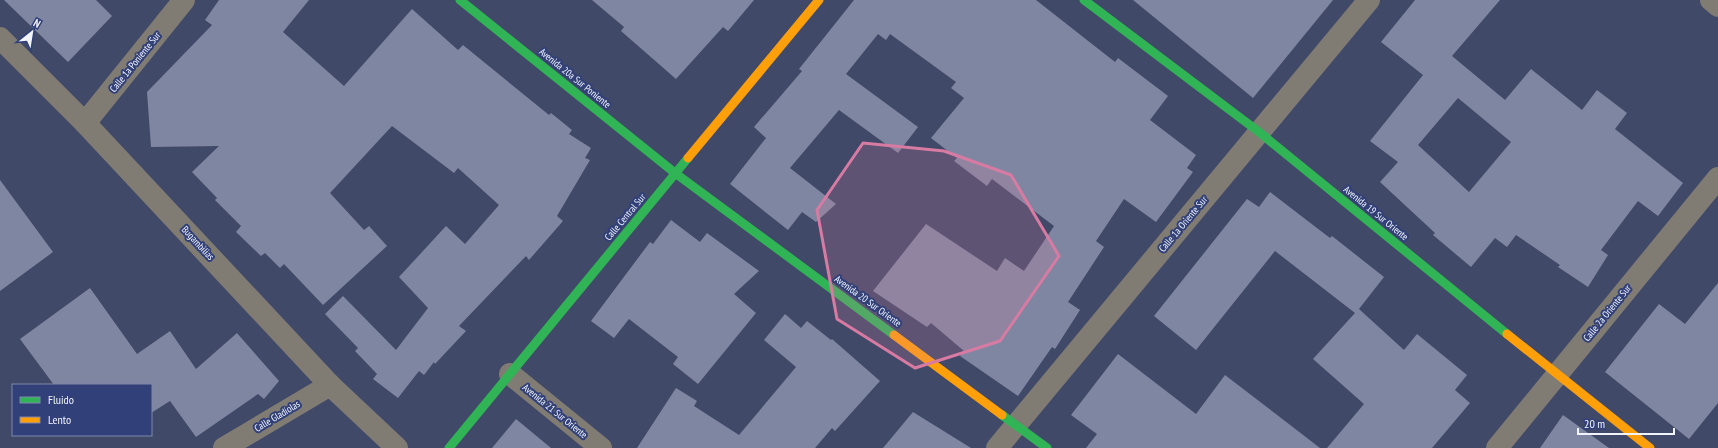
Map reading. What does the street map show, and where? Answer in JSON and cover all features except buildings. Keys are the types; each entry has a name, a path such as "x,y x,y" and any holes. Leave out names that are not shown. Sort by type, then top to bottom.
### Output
{"street":[{"name":"Calle 1a Poniente Sur","path":"85,123 184,0"},
{"name":"Avenida 20a Sur Poniente","path":"460,0 676,173"},
{"name":"Calle Central Sur","path":"449,448 819,0"},
{"name":"Avenida 19 Sur Oriente","path":"1084,0 1259,132 1650,448"},
{"name":"Calle 1a Oriente Sur","path":"997,448 1369,0"},
{"path":"1711,0 1718,6"},
{"name":"Bugambilias","path":"0,38 85,123 330,384 397,448"},
{"name":"Avenida 20 Sur Oriente","path":"676,173 1017,424 1047,448"},
{"name":"Calle 2a Oriente Sur","path":"1497,448 1718,178"},
{"name":"Avenida 21 Sur Oriente","path":"510,374 601,448"},
{"name":"Calle Gladiolas","path":"224,448 330,384"}],"highlighted area":[{"path":"863,143 944,151 1011,175 1059,256 1000,341 915,368 837,319 817,210"}],"traffic: fast":[{"path":"460,0 675,173 894,335"},
{"path":"1084,0 1259,132 1507,334"},
{"path":"449,448 688,158"},
{"path":"1002,415 1047,448"}],"traffic: slow":[{"path":"688,158 819,0"},
{"path":"1507,334 1650,448"},
{"path":"894,335 1002,415"}]}
